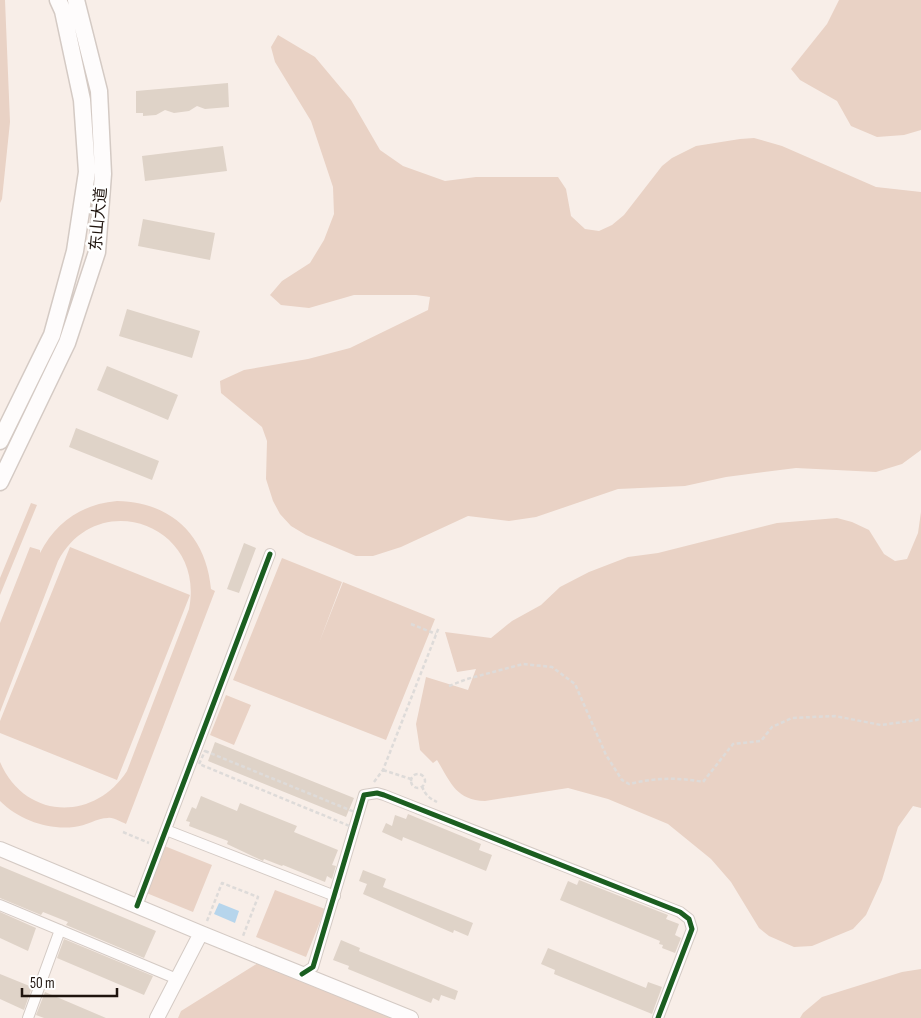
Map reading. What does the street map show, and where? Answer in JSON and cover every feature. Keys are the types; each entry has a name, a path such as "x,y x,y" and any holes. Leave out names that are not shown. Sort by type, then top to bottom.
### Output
{"main road":[{"name":"东山大道","path":"0,442 52,335 75,252 86,172 82,100 63,11 58,0"},
{"name":"东山大道","path":"0,482 67,344 97,252 103,174 99,91 76,0"}],"street":[{"path":"137,906 270,554"},
{"path":"302,974 313,967 364,795 377,793 680,912 689,919 692,929 658,1018"},
{"path":"166,830 335,896"},
{"path":"0,849 137,906 204,928 302,974 411,1018"},
{"path":"0,905 177,979"},
{"path":"156,1018 204,928"},
{"path":"28,1018 60,930"}],"path":[{"path":"411,624 436,634"},
{"path":"364,795 383,770 439,627"},
{"path":"449,686 467,679 523,664 552,667 575,684 606,755 622,780 629,784 649,779 686,779 703,782 734,744 761,741 772,727 792,718 835,716 881,725 921,718"},
{"path":"205,751 357,813 352,827 199,764 205,751"},
{"path":"383,770 411,779 415,786 422,786"},
{"path":"411,779 416,774 422,775 425,782 422,786"},
{"path":"422,786 430,799 437,802"},
{"path":"123,832 158,846"},
{"path":"204,928 222,882 258,897 242,938"}],"shaded area":[{"path":"0,0 5,0 10,122 0,203"},
{"path":"839,0 921,0 921,130 904,135 877,137 851,126 837,101 800,80 791,69 827,24"},
{"path":"278,35 315,57 351,100 380,150 403,166 445,181 476,177 558,177 566,189 571,216 585,229 599,231 612,225 624,215 662,166 672,158 696,146 740,139 754,138 782,146 876,187 921,192 921,450 902,464 876,472 796,468 726,477 685,486 618,489 536,517 509,521 468,516 401,547 373,556 356,556 306,535 291,526 280,514 273,501 266,479 267,441 262,427 221,393 220,381 244,370 308,359 350,348 428,310 430,297 416,295 354,295 309,308 281,305 270,295 282,281 310,263 324,240 334,214 333,187 311,121 275,62 271,47"},
{"path":"117,501 136,503 154,508 169,515 182,525 202,553 208,570 211,589 215,591 126,824 110,818 74,827 64,828 44,825 16,814 0,801 0,762 11,781 26,795 42,804 61,807 79,806 97,799 113,788 127,771 189,609 190,580 181,556 166,537 145,525 122,521 98,525 76,538 58,561 0,712 0,623 30,547 40,550 40,553 54,532 71,516 92,506"},
{"path":"31,503 37,505 0,595 0,578"},
{"path":"921,512 921,808 913,806 898,827 882,880 866,915 853,929 812,946 794,947 769,936 759,928 731,882 711,859 668,824 608,799 568,788 485,801 475,800 455,789 437,760 433,763 420,750 416,724 426,677 468,690 476,669 457,672 445,632 491,638 512,621 541,605 560,587 589,572 628,557 658,553 777,523 837,518 852,522 869,530 884,554 895,561 907,559 918,533"},
{"path":"70,547 190,595 117,780 0,733 0,721"},
{"path":"282,558 342,582 319,643 343,582 435,619 386,740 233,680"},
{"path":"226,695 251,705 234,745 210,735"},
{"path":"162,845 212,865 193,912 144,892"},
{"path":"275,890 325,909 306,957 256,937"},
{"path":"258,963 395,1018 178,1018 181,1011"},
{"path":"921,969 921,1018 800,1018 803,1013 822,997 902,972"}],"water":[{"path":"219,903 239,911 235,923 214,914"}],"building":[{"path":"228,83 229,107 205,109 197,106 189,111 174,113 165,110 156,115 143,116 143,113 136,113 136,91"},
{"path":"223,146 227,171 145,181 142,156"},
{"path":"143,219 215,233 210,260 138,246"},
{"path":"127,309 200,331 192,358 119,336"},
{"path":"107,366 178,395 168,420 97,390"},
{"path":"76,428 159,461 152,480 69,447"},
{"path":"244,543 256,548 239,593 227,589"},
{"path":"215,742 354,798 346,817 208,761"},
{"path":"201,796 237,811 240,803 297,826 294,832 338,850 332,865 336,866 332,879 327,876 325,882 283,865 264,859 263,861 227,844 228,841 189,826 190,822 186,821 192,807 196,809"},
{"path":"408,814 481,844 479,850 492,855 486,871 403,837 402,841 382,832 386,823 392,826 395,815 406,819"},
{"path":"0,866 156,931 144,958 66,925 68,922 43,912 41,915 0,898"},
{"path":"363,870 386,879 383,887 473,923 468,936 454,930 453,933 363,894 367,884 359,881"},
{"path":"579,880 668,915 666,919 679,924 675,935 681,938 675,953 662,948 663,945 659,944 660,941 560,900 568,881 577,885"},
{"path":"0,912 36,928 28,951 0,938"},
{"path":"64,939 153,976 144,995 57,958"},
{"path":"341,940 360,948 359,951 458,991 455,1000 441,995 439,1001 433,998 431,1003 348,969 349,966 333,960"},
{"path":"548,948 646,988 648,982 662,987 652,1014 554,974 555,970 541,964"},
{"path":"0,974 32,987 24,1010 0,999"},
{"path":"45,992 106,1018 44,1018 36,1015"}],"cycle path":[{"path":"137,906 270,554"},
{"path":"302,974 313,967 364,795 377,793 680,912 689,919 692,929 658,1018"}]}
